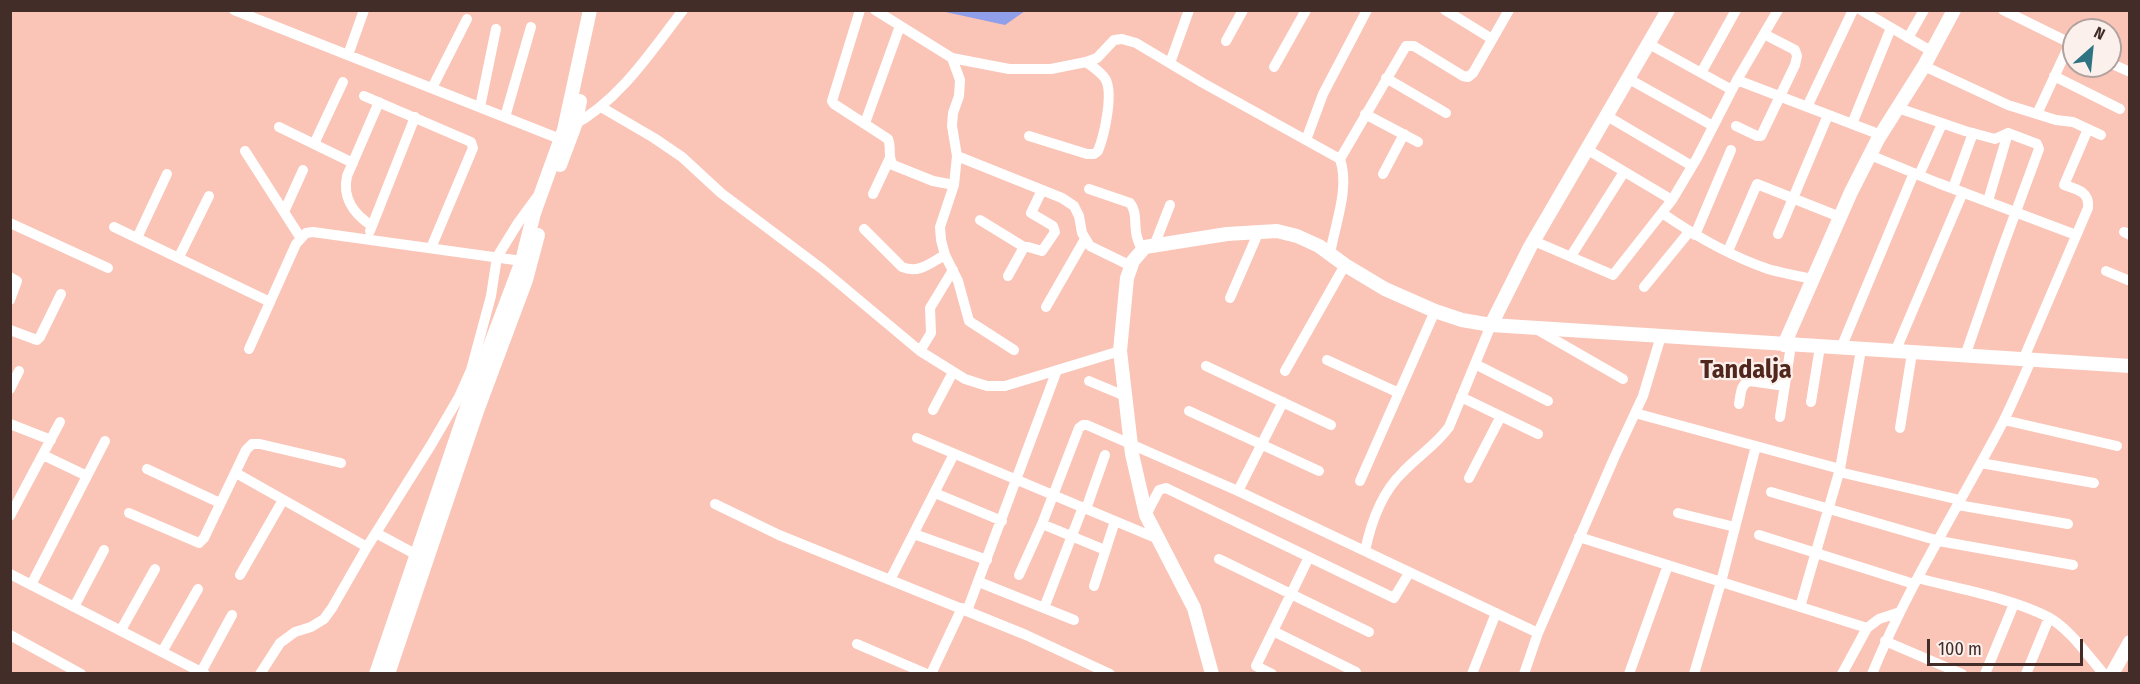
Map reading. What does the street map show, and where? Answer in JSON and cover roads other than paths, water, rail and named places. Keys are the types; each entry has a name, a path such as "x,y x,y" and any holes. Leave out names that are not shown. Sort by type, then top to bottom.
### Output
{"street":[{"path":"234,10 505,117 566,131 601,107 645,59 683,10"},
{"path":"348,55 364,10"},
{"path":"376,674 467,407 522,261 542,189 566,131 590,10"},
{"path":"388,674 477,411 526,280 600,10"},
{"path":"860,10 832,101 888,139 889,160 873,194"},
{"path":"875,10 952,58 1009,69 1052,69 1097,58 1114,40 1122,39 1136,43 1340,159 1344,184 1330,254"},
{"path":"1170,63 1189,10"},
{"path":"1226,41 1243,10"},
{"path":"1274,67 1306,10"},
{"path":"1306,140 1323,94 1367,10"},
{"path":"1445,10 1492,39"},
{"path":"1340,159 1403,49 1410,45 1468,77 1473,73 1509,10"},
{"path":"1365,551 1381,501 1401,473 1440,440 1449,426 1491,325 1514,278 1668,10"},
{"path":"1701,73 1736,10"},
{"path":"1534,241 1613,275 1672,200 1734,85 1778,10"},
{"path":"1807,107 1853,10"},
{"path":"1861,10 1931,51"},
{"path":"1908,38 1924,10"},
{"path":"1780,417 1788,345 1813,279 1870,155 1924,66 1954,10"},
{"path":"2003,10 2062,39"},
{"path":"432,88 467,19"},
{"path":"865,123 900,26"},
{"path":"505,117 531,27"},
{"path":"1852,124 1891,28"},
{"path":"480,107 496,29"},
{"path":"1736,126 1761,136 1781,97 1797,56 1795,50 1764,34"},
{"path":"1649,44 1701,73 1734,85 1781,97 1881,135"},
{"path":"952,58 960,80 952,126 957,156 954,185 940,227 945,255 958,281 969,321 1014,350"},
{"path":"1029,136 1087,154 1094,154 1098,151 1109,101 1109,89 1106,78 1086,62"},
{"path":"2037,114 2062,62"},
{"path":"1924,66 2008,105 2056,120 2073,122 2101,135"},
{"path":"2054,76 2120,109"},
{"path":"1386,78 1446,113"},
{"path":"1629,79 1713,126"},
{"path":"314,144 343,82"},
{"path":"364,96 471,142 473,148 431,248"},
{"path":"372,226 360,218 349,203 345,186 352,163 379,102"},
{"path":"601,107 654,138 682,158 721,193 822,269 920,351 965,379 987,386 1005,386 1120,351"},
{"path":"1898,108 1942,124 1995,139 2008,133 2037,144 2039,150 1965,356"},
{"path":"1365,114 1418,142"},
{"path":"1778,234 1828,115"},
{"path":"367,240 415,117"},
{"path":"1607,117 1692,166"},
{"path":"1841,348 1917,174 1942,124"},
{"path":"279,127 352,163"},
{"path":"1872,674 1885,641 1916,581 2004,420 2088,208 2089,200 2086,194 2064,185 2088,129"},
{"path":"1895,352 1958,190 1973,133"},
{"path":"1988,201 2008,133"},
{"path":"1383,174 1404,134"},
{"path":"1588,150 1672,200"},
{"path":"1644,287 1692,233 1731,150"},
{"path":"245,151 300,237"},
{"path":"1870,155 2076,235"},
{"path":"957,156 1062,198 1074,206 1079,216 1084,239 1090,246 1131,267"},
{"path":"889,160 893,165 933,181 954,185"},
{"path":"284,212 303,170"},
{"path":"1570,256 1624,172"},
{"path":"136,238 167,174"},
{"path":"1728,251 1757,184 1840,217"},
{"path":"260,674 280,643 295,632 311,627 324,619 332,608 459,397 471,370 491,296 497,257 542,189"},
{"path":"1089,189 1130,203 1134,208 1137,241 1149,248 1259,231 1277,231 1319,246 1345,266 1385,290 1462,321 1491,325 1861,350 2129,365"},
{"path":"980,220 1024,247 1042,251 1055,231 1053,226 1031,213 1042,190"},
{"path":"179,257 209,196"},
{"path":"1170,205 1149,248 1133,261 1127,278 1122,308 1120,351 1131,443 1146,515 1194,608 1212,674"},
{"path":"1662,213 1692,233 1768,269 1813,279"},
{"path":"10,223 108,268"},
{"path":"114,227 270,302"},
{"path":"864,229 903,267 911,271 917,271 945,255"},
{"path":"1230,298 1259,231"},
{"path":"249,349 300,237 306,234 313,232 522,261"},
{"path":"1046,307 1084,239"},
{"path":"1008,276 1024,247"},
{"path":"1285,371 1345,266"},
{"path":"920,351 931,333 930,308 953,270"},
{"path":"2106,271 2130,281"},
{"path":"10,277 16,282 10,300"},
{"path":"10,330 37,340 61,294"},
{"path":"1360,481 1435,311"},
{"path":"1533,327 1623,379"},
{"path":"1524,674 1538,633 1643,396 1661,336"},
{"path":"1811,402 1820,347"},
{"path":"1800,607 1840,470 1861,350"},
{"path":"1900,428 1912,353"},
{"path":"1327,360 1399,393"},
{"path":"1475,364 1548,401"},
{"path":"1206,366 1331,425"},
{"path":"857,644 929,674 979,582 1057,370"},
{"path":"10,389 19,371"},
{"path":"933,410 953,372"},
{"path":"1089,381 1125,396"},
{"path":"1739,404 1742,386 1750,381 1785,386"},
{"path":"1461,397 1538,434"},
{"path":"1238,491 1283,402"},
{"path":"1188,411 1319,471"},
{"path":"1635,413 1959,503 2067,524"},
{"path":"1469,478 1501,416"},
{"path":"2004,420 2117,446"},
{"path":"10,516 60,422"},
{"path":"10,424 51,440"},
{"path":"1019,575 1042,524 1079,428 1087,424 1238,491 1538,633"},
{"path":"917,438 1158,538"},
{"path":"31,585 105,441"},
{"path":"129,513 199,543 204,538 246,450 252,444 341,463"},
{"path":"1694,674 1721,582 1756,446"},
{"path":"890,580 954,454"},
{"path":"43,455 87,476"},
{"path":"1044,608 1105,455"},
{"path":"1981,463 2094,483"},
{"path":"147,469 220,503"},
{"path":"236,473 367,547"},
{"path":"1146,515 1158,490 1166,488 1394,598 1409,573"},
{"path":"1771,492 1939,541 2073,565"},
{"path":"935,493 1002,521"},
{"path":"240,575 283,500"},
{"path":"715,504 779,536 1026,635 1110,674"},
{"path":"1678,513 1735,527"},
{"path":"1094,586 1115,520"},
{"path":"1042,524 1105,550"},
{"path":"376,533 417,555"},
{"path":"914,534 987,560"},
{"path":"1760,535 1815,554 2014,604 2049,618 2073,638 2104,674"},
{"path":"1580,537 1867,628"},
{"path":"74,607 104,550"},
{"path":"1272,674 1256,666 1309,557"},
{"path":"1219,559 1369,632"},
{"path":"1629,674 1668,565"},
{"path":"121,630 155,569"},
{"path":"10,574 202,673 232,615"},
{"path":"979,582 1074,620"},
{"path":"162,652 198,589"},
{"path":"1985,674 2014,604"},
{"path":"1842,674 1867,628 1879,619 1900,612"},
{"path":"1472,674 1496,613"},
{"path":"2026,674 2049,618"},
{"path":"1273,631 1356,672"},
{"path":"10,635 81,674"},
{"path":"1885,641 1962,674"},
{"path":"2112,674 2130,642"}],"water":[{"path":"941,11 1025,11 1005,25"}],"district":[{"name":"Tandalja","path":"1746,371"}]}
